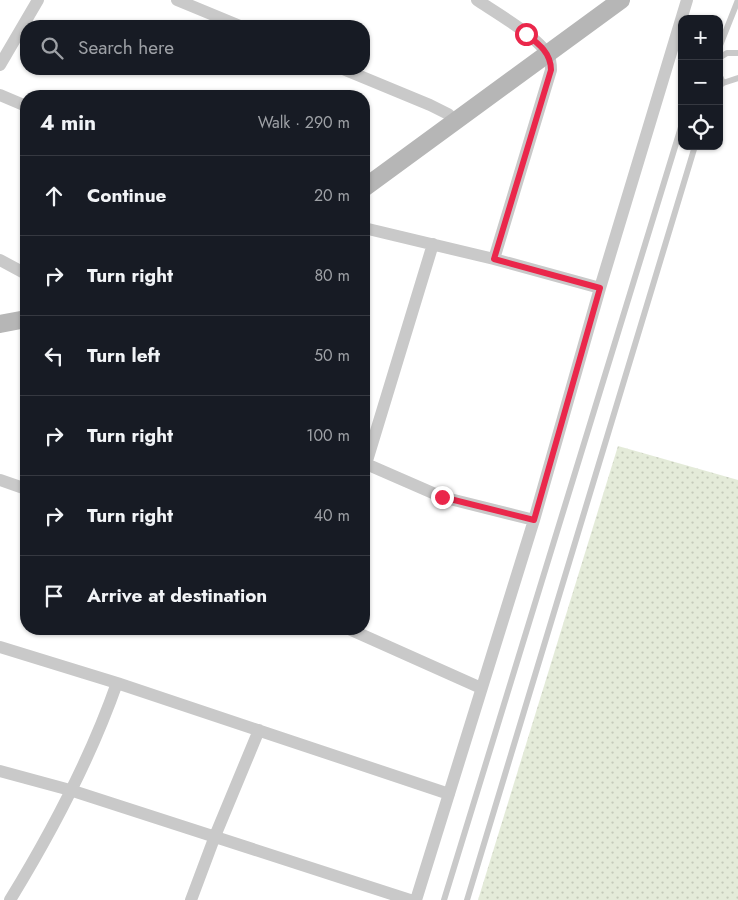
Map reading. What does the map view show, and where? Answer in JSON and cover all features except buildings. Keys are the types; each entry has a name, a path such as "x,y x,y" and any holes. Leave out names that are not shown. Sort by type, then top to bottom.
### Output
{"main road":[{"path":"370,184 621,0"},
{"path":"0,324 20,320"}],"street":[{"path":"26,20 38,0"},
{"path":"177,0 225,20"},
{"path":"477,0 526,34 548,54 551,63 551,70 494,259"},
{"path":"416,900 534,520 600,288 687,0"},
{"path":"0,66 20,31"},
{"path":"358,75 430,105 448,114 455,120"},
{"path":"0,95 20,103"},
{"path":"370,229 494,259 600,288"},
{"path":"370,447 433,244"},
{"path":"0,260 20,271"},
{"path":"370,465 442,497 534,520"},
{"path":"0,480 20,487"},
{"path":"362,635 481,688"},
{"path":"0,647 117,682 449,794"},
{"path":"10,900 31,865 70,790 107,712 117,682"},
{"path":"191,900 259,730"},
{"path":"0,771 70,790 410,900"}],"lane":[{"path":"723,39 736,10 738,0"},
{"path":"723,56 727,53 738,53"},
{"path":"723,84 738,78"},
{"path":"444,900 678,137"},
{"path":"467,900 694,150"}],"green space":[{"path":"618,446 738,480 738,900 478,900"}],"route":[{"path":"442,497 534,520 600,288 494,259 551,70 548,54 526,34"}]}
